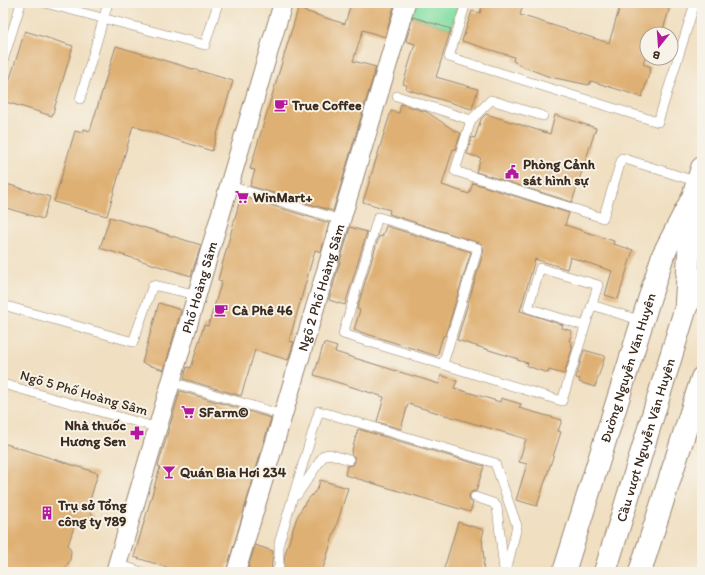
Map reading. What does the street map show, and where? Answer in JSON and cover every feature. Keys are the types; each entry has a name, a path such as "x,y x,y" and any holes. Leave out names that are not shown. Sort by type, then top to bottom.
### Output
{"main road":[{"name":"Cầu vượt Nguyễn Văn Huyên","path":"604,572 686,307 697,182"},
{"name":"Đường Nguyễn Văn Huyên","path":"564,572 663,255 697,182"},
{"name":"Cầu vượt Nguyễn Văn Huyên","path":"686,307 702,279"},
{"path":"640,572 702,378"}],"street":[{"name":"Phố Hoàng Sâm","path":"116,568 198,295 283,3"},
{"name":"Ngõ 2 Phố Hoàng Sâm","path":"236,572 406,3"}],"lane":[{"path":"3,61 21,3"},
{"path":"45,3 205,45 218,3"},
{"path":"80,99 108,3"},
{"path":"466,3 450,57 658,122 697,8"},
{"path":"397,96 471,120"},
{"path":"543,116 491,100 471,120 455,171 603,218 622,158 697,182"},
{"path":"230,186 341,220"},
{"path":"443,364 478,248 378,217 342,334 562,402 586,326 598,285 540,268 528,308 586,326"},
{"path":"3,305 133,342 153,285 198,295"},
{"path":"592,306 642,321"},
{"path":"172,382 282,415"},
{"name":"Ngõ 5 Phố Hoàng Sâm","path":"3,384 158,428"},
{"path":"277,572 279,566 279,543 319,411 495,463 517,526 505,572"},
{"path":"291,505 324,455 330,454 349,460"},
{"path":"475,497 493,503 497,507 505,572"},
{"path":"116,568 142,572"}],"green space":[{"path":"415,3 459,3 451,29 411,16"}],"building":[{"path":"351,3 395,3 385,37 363,30 353,61 376,67 333,211 250,186 255,170 250,169 298,9 345,24"},
{"path":"483,3 524,3 520,15 609,43 621,3 671,3 664,26 639,26 639,66 651,67 642,97 591,81 589,85 550,77 513,61 514,57 462,41 472,11 480,13"},
{"path":"413,17 451,29 436,77 478,89 472,109 406,89 407,85 403,84 415,44 406,41"},
{"path":"25,31 73,46 52,116 3,101"},
{"path":"116,46 233,81 212,151 133,126 107,216 54,202 75,131 83,133 84,129 90,131"},
{"path":"401,104 427,112 455,131 461,133 455,150 453,149 442,185 469,194 473,183 569,213 565,225 614,241 613,244 633,250 618,299 605,295 612,271 570,257 567,269 535,259 520,311 563,325 562,328 572,331 569,341 572,342 571,346 573,346 564,374 549,370 548,373 527,366 528,363 517,360 518,359 457,340 484,250 482,244 389,214 390,210 363,202 391,111 399,113"},
{"path":"486,114 550,134 555,115 596,128 572,202 476,172 481,158 467,154 472,137 475,138 481,119"},
{"path":"3,183 50,197 43,219 3,207"},
{"path":"241,196 329,223 321,252 315,250 289,341 294,342 288,360 255,350 241,396 184,379 187,367 191,368 204,325 208,326 222,281 218,280"},
{"path":"110,217 201,245 191,276 100,248"},
{"path":"386,226 471,252 445,336 443,336 437,356 354,330 360,310 357,309 379,236 382,237"},
{"path":"350,227 367,232 345,305 329,300"},
{"path":"159,303 181,310 164,370 142,363"},
{"path":"324,343 337,347 335,352 439,384 441,375 457,381 454,388 500,402 501,398 521,404 519,408 562,420 558,431 561,432 537,506 516,500 527,464 519,462 526,439 408,404 401,429 377,422 384,397 314,375"},
{"path":"584,350 605,356 595,387 579,382 580,379 576,378"},
{"path":"180,391 271,418 226,572 182,572 134,557"},
{"path":"358,429 484,466 476,491 471,492 469,495 470,501 473,503 470,512 345,475 347,466 353,465 355,461 354,456 351,454"},
{"name":"Trụ sở Tổng công ty 789","path":"3,443 98,473 88,507 94,518 76,521 68,545 71,551 70,560 63,572 3,572"},
{"path":"320,480 348,488 322,572 283,572 285,554 297,517 305,503 318,488"},
{"path":"458,522 484,530 482,538 484,560 483,572 443,572"},
{"path":"255,545 273,551 271,572 247,572"}],"place":[{"name":"True Coffee","path":"281,105"},
{"name":"Phòng Cảnh sát hình sự","path":"512,172"},
{"name":"WinMart+","path":"242,197"},
{"name":"Cà Phê 46","path":"221,310"},
{"name":"SFarm©","path":"188,412"},
{"name":"Nhà thuốc Hương Sen","path":"137,433"},
{"name":"Quán Bia Hơi 234","path":"169,472"},
{"name":"Trụ sở Tổng công ty 789","path":"47,513"}]}
